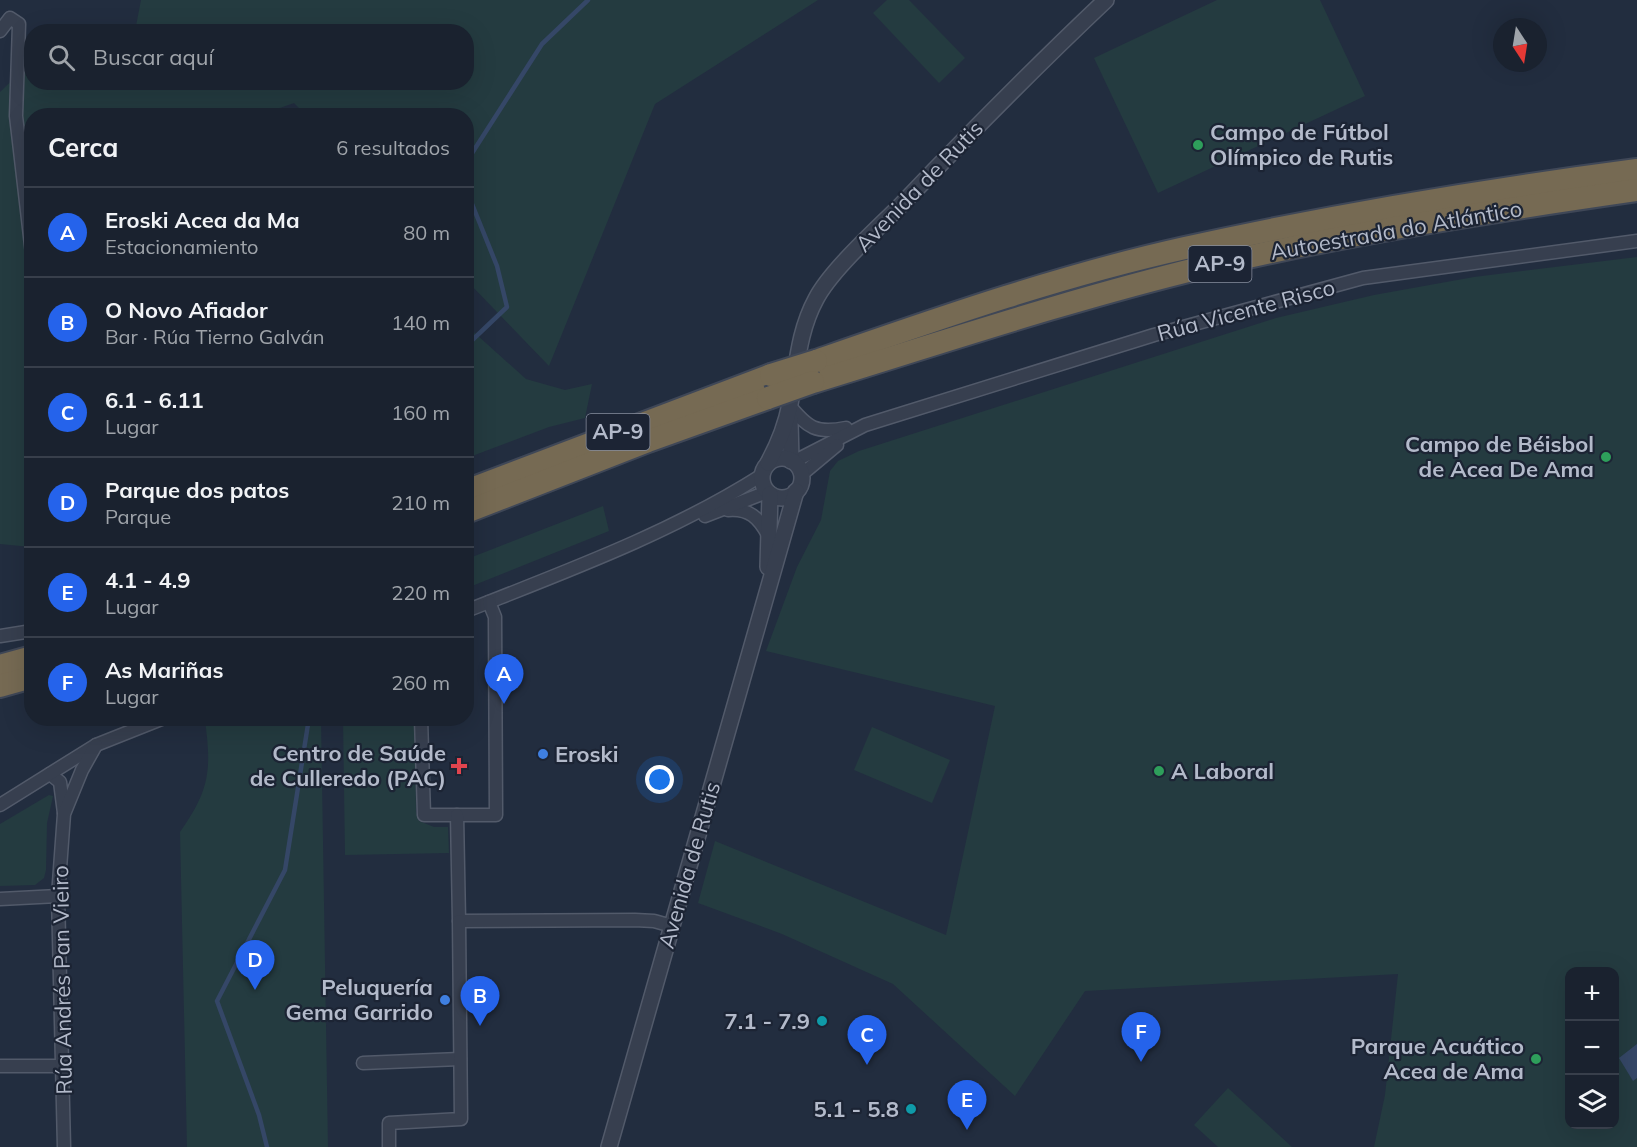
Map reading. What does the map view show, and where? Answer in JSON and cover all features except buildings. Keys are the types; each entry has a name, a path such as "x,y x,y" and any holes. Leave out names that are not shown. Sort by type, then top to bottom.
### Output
{"highway":[{"name":"Autoestrada do Atlántico","path":"814,371 985,303 1183,248 1385,207 1637,170"},
{"name":"Autoestrada do Atlántico","path":"814,371 1205,267 1338,238 1472,214 1637,190"},
{"name":"AP-9","path":"474,509 776,393 814,371"},
{"name":"AP-9","path":"474,488 776,393"},
{"path":"0,666 24,659"},
{"path":"0,686 24,679"}],"street":[{"name":"Avenida de Rutis","path":"765,469 778,444 776,393 798,350 806,319 817,296 851,256 1021,80 1107,0"},
{"path":"0,31 10,18 19,24 18,137 24,187"},
{"name":"Rúa Vicente Risco","path":"795,466 865,425 1154,335 1363,278 1637,241"},
{"name":"Avenida de Rutis","path":"776,393 795,466"},
{"path":"776,393 805,425 833,431 865,425"},
{"path":"474,608 661,530 718,503 779,458 795,466 796,491 784,497 769,493 661,530"},
{"path":"765,469 769,493"},
{"name":"Avenida de Rutis","path":"609,1147 768,582 796,491"},
{"name":"Avenida de Rutis","path":"768,582 769,493"},
{"path":"721,511 740,509 750,513 761,521 769,537"},
{"path":"421,726 424,815 496,815 495,617 489,602"},
{"path":"0,636 24,632"},
{"path":"0,806 96,745 144,726"},
{"name":"Rúa Andrés Pan Vieiro","path":"64,814 82,770 96,745"},
{"name":"Rúa Andrés Pan Vieiro","path":"50,774 60,782 64,814 58,896 64,1147"},
{"path":"389,1147 389,1123 461,1119 457,815"},
{"path":"0,899 58,896"},
{"path":"459,921 635,920 654,921 672,926"},
{"path":"363,1063 460,1059"},
{"path":"0,1066 62,1066"}],"green space":[{"path":"141,0 818,0 655,104 549,366 474,288 474,108 299,108 294,103 280,108 24,108 24,546 0,544 0,92 24,69 24,90 474,90 474,24 136,24"},
{"path":"887,0 909,0 965,58 939,83 873,13"},
{"name":"Campo de Fútbol Olímpico de Rutis","path":"1217,0 1320,0 1365,96 1158,193 1094,58"},
{"path":"1637,257 1637,1147 1374,1147 1385,1095 1398,974 1085,991 1015,1096 893,984 782,934 698,903 715,841 946,935 995,706 766,651 797,567 821,520 830,471 838,461 859,451 1276,318 1374,295 1474,277"},
{"path":"474,332 526,379 565,390 592,384 585,418 549,427 474,455"},
{"path":"603,506 609,531 474,585 474,556"},
{"path":"206,726 321,726 328,1147 187,1147 180,832 197,804 206,780"},
{"path":"343,726 415,726 416,812 419,821 434,827 448,827 449,853 345,855"},
{"path":"872,727 950,760 932,803 854,770"},
{"path":"49,795 53,796 47,823 44,878 35,885 0,886 0,824"},
{"path":"1228,1088 1292,1147 1218,1147 1194,1125"}],"water":[{"path":"1637,1044 1637,1078 1633,1081 1619,1058"}],"waterway":[{"path":"474,150 542,44 588,0"},
{"path":"474,209 497,266 507,307 474,338"},
{"path":"267,1147 259,1115 217,1001 285,870 308,726"}],"place":[{"name":"Campo de Fútbol Olímpico de Rutis","path":"1198,145"},
{"name":"Campo de Béisbol de Acea De Ama","path":"1606,457"},
{"name":"Eroski Acea da Ma","path":"504,704"},
{"name":"Eroski","path":"543,754"},
{"name":"Centro de Saúde de Culleredo (PAC)","path":"459,766"},
{"name":"A Laboral","path":"1159,771"},
{"name":"Parque dos patos","path":"255,990"},
{"name":"Peluquería Gema Garrido","path":"445,1000"},
{"name":"7.1 - 7.9","path":"822,1021"},
{"name":"O Novo Afiador","path":"480,1026"},
{"name":"Parque Acuático Acea de Ama","path":"1536,1059"},
{"name":"As Mariñas","path":"1141,1062"},
{"name":"6.1 - 6.11","path":"867,1065"},
{"name":"5.1 - 5.8","path":"911,1109"},
{"name":"4.1 - 4.9","path":"967,1130"}]}
